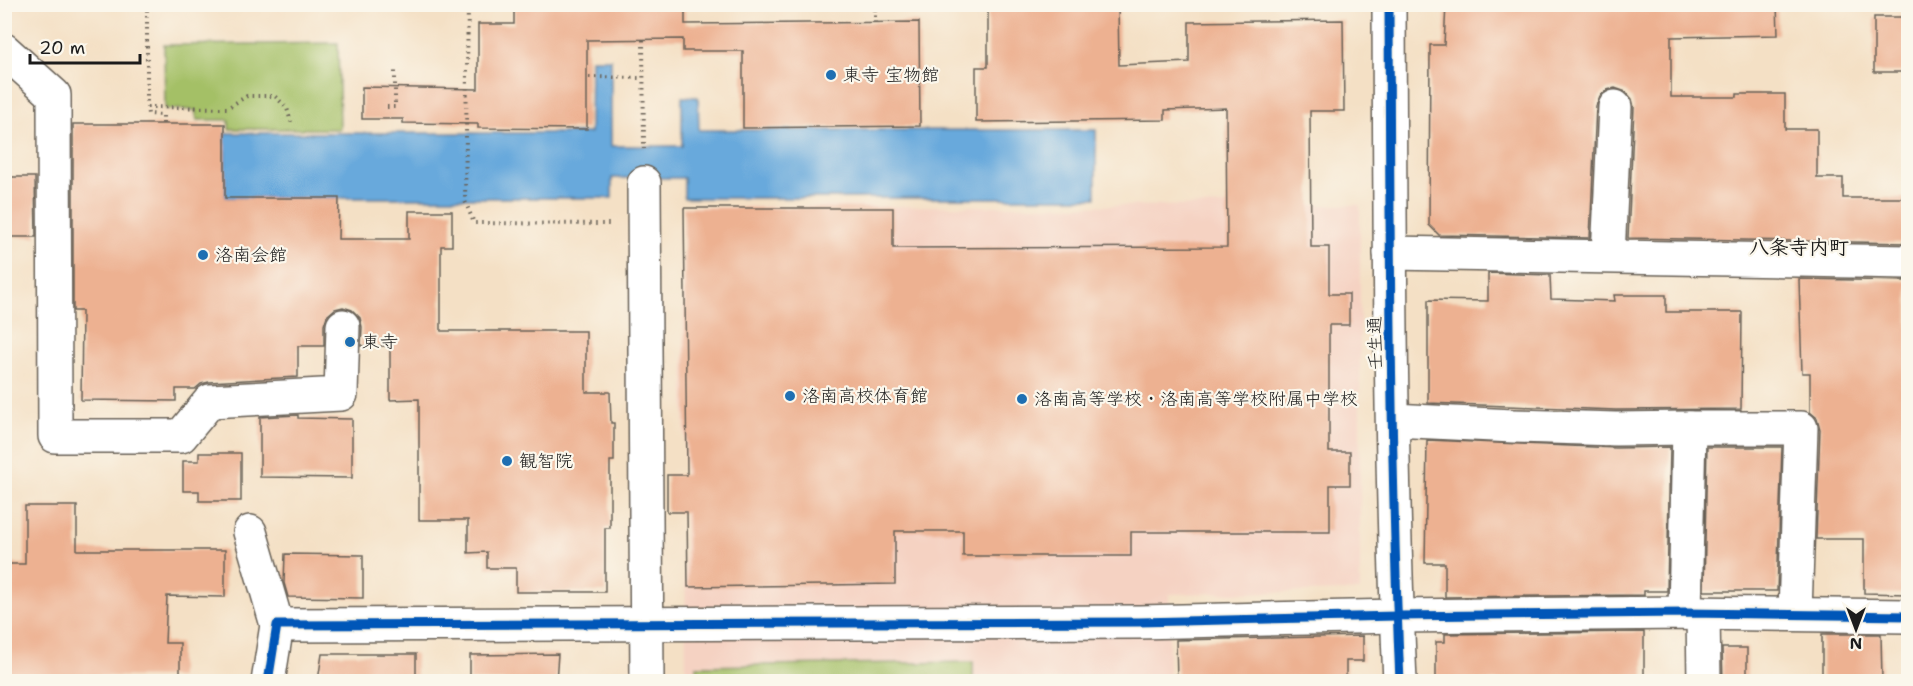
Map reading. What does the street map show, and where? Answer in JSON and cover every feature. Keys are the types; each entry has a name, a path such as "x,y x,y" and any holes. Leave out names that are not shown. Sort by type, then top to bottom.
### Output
{"street":[{"name":"壬生通","path":"1389,4 1390,253 1400,681"},
{"path":"4,50 54,95 54,436 181,436 210,401 341,394 343,327"},
{"path":"1608,256 1616,107"},
{"path":"644,183 647,681"},
{"path":"1390,253 1908,262"},
{"path":"1393,420 1616,429 1801,428 1795,613"},
{"path":"1689,428 1694,613 1704,681"},
{"path":"250,532 277,625 268,681"},
{"path":"277,625 1127,622 1694,613 1908,616"}],"path":[{"path":"147,4 147,107 148,114 163,116 163,124"},
{"path":"468,4 465,201 474,223 645,224"},
{"path":"875,4 875,23"},
{"path":"643,40 644,143"},
{"path":"387,107 395,107 395,69"},
{"path":"589,77 643,78"},
{"path":"147,107 227,108 247,96 275,96 287,108 291,122"}],"shaded area":[{"name":"洛南高等学校・洛南高等学校附属中学校","path":"1360,205 1360,591 1169,594 1169,681 686,681 683,207"}],"green space":[{"path":"338,43 340,129 229,129 229,120 197,120 195,110 165,109 164,45"},
{"path":"973,662 973,681 697,681 696,666"}],"water":[{"path":"591,59 611,59 611,146 682,146 682,97 698,97 699,130 1096,130 1096,198 684,198 684,178 612,178 612,198 225,198 225,133 590,133"}],"building":[{"path":"514,4 685,4 685,24 919,22 920,126 743,128 743,51 683,51 683,39 587,40 587,129 478,128 478,124 403,123 403,119 362,119 362,87 478,89 478,24 514,24"},
{"name":"洛南高等学校・洛南高等学校附属中学校","path":"988,4 1118,4 1119,65 1189,62 1189,22 1343,20 1344,111 1310,111 1311,247 1329,247 1329,294 1349,294 1349,325 1329,325 1329,452 1350,452 1350,485 1330,485 1330,532 1131,532 1131,556 963,556 963,531 895,531 895,584 688,587 687,512 667,512 667,475 687,475 684,208 893,208 893,248 1227,247 1226,108 1165,110 1165,120 976,122 976,67 988,67"},
{"path":"1446,4 1777,4 1778,35 1671,37 1671,97 1785,94 1785,129 1817,129 1817,178 1843,178 1843,198 1908,198 1908,243 1628,238 1634,107 1632,99 1626,92 1615,88 1607,90 1600,96 1596,106 1590,238 1439,235 1429,225 1430,45 1444,45"},
{"path":"1874,17 1908,17 1908,72 1874,72"},
{"path":"73,124 225,124 225,198 339,198 338,239 409,239 409,211 452,211 452,246 441,246 441,331 586,331 586,392 610,392 611,423 614,423 614,461 610,461 610,528 605,528 605,592 516,592 516,568 487,568 487,552 468,553 468,520 419,520 419,399 390,400 390,346 361,346 360,318 352,310 343,307 335,309 327,316 324,325 324,346 298,346 298,377 209,382 195,389 176,389 176,401 81,400 82,311 73,311"},
{"path":"4,177 35,177 36,237 4,237"},
{"path":"1488,273 1550,275 1551,299 1615,301 1614,295 1666,295 1666,312 1742,312 1741,409 1616,410 1428,403 1428,300 1488,301"},
{"path":"1799,279 1908,281 1908,594 1864,593 1864,539 1816,539 1820,429 1817,418 1810,412 1810,373 1802,373"},
{"path":"298,415 298,418 352,419 352,478 260,477 260,417"},
{"path":"1427,440 1616,448 1670,447 1667,591 1644,591 1644,595 1445,597 1445,563 1425,563"},
{"path":"1707,447 1782,447 1777,591 1704,591"},
{"path":"199,453 241,453 241,501 199,501 199,491 183,491 183,461 199,461"},
{"path":"25,506 77,506 77,550 225,550 225,597 167,596 165,643 180,643 180,677 4,678 4,564 25,564"},
{"path":"285,554 363,555 363,598 288,597 284,583"},
{"path":"1644,632 1644,681 1436,681 1436,642 1445,642 1445,634"},
{"path":"1822,634 1881,634 1882,681 1822,681"},
{"path":"1363,636 1363,661 1346,661 1346,681 1177,681 1176,640"},
{"path":"1722,648 1747,648 1747,681 1723,681"},
{"path":"322,654 416,654 416,681 318,681"},
{"path":"558,654 556,681 470,681 470,655"}],"cycle path":[{"path":"1389,4 1392,428 1400,682"},
{"path":"268,682 277,625 1139,622 1685,613 1908,616"}],"place":[{"name":"東寺 宝物館","path":"831,75"},
{"name":"洛南会館","path":"203,255"},
{"name":"東寺","path":"350,342"},
{"name":"洛南高校体育館","path":"790,396"},
{"name":"洛南高等学校・洛南高等学校附属中学校","path":"1022,399"},
{"name":"観智院","path":"507,461"}],"district":[{"name":"八条寺内町","path":"1799,247"}]}
